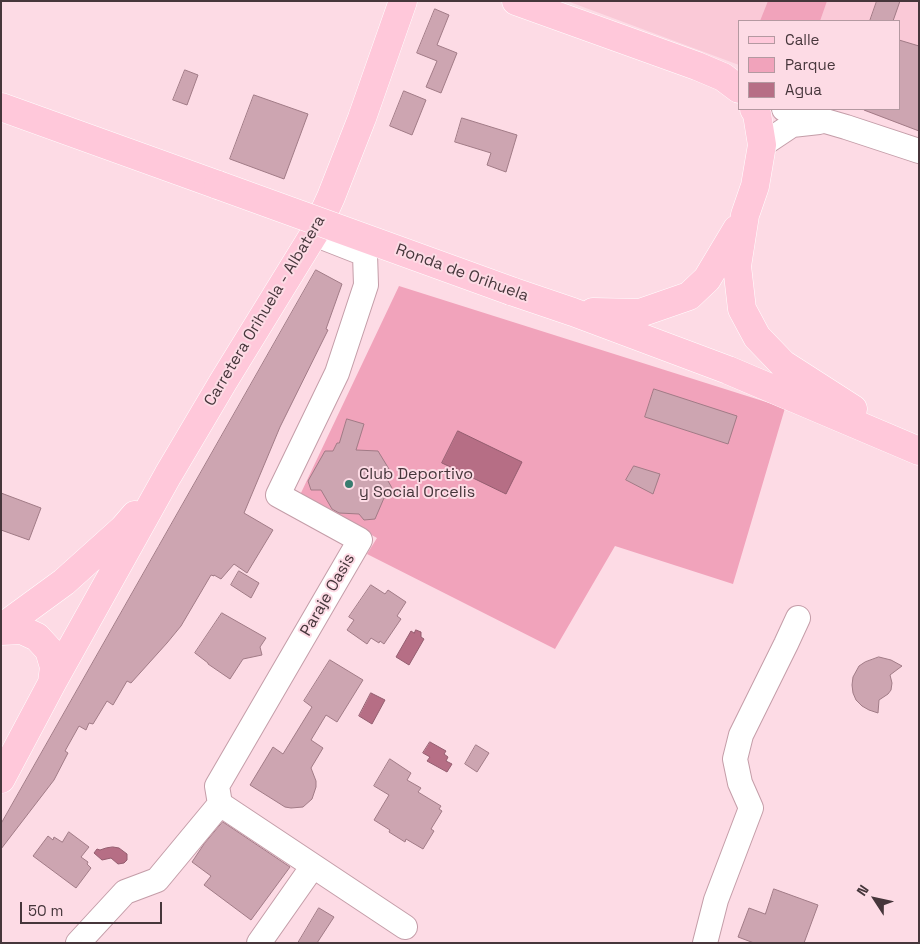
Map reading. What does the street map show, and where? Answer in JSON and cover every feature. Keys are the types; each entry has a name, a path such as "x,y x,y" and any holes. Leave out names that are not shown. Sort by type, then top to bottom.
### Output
{"main road":[{"name":"Carretera Orihuela - Albatera","path":"168,475 314,234 331,197 362,118 403,1"},
{"path":"391,37 410,9 418,1"},
{"path":"516,1 697,66 723,77 738,89"},
{"path":"1,96 58,127"},
{"name":"Ronda de Orihuela","path":"1,107 573,312 728,370 916,450"},
{"path":"755,110 762,144 755,186 745,215 736,266 742,309 757,337 782,364 916,450"},
{"path":"1,128 58,144 130,168 218,186"},
{"path":"573,312 640,314 690,296 707,279 745,215"},
{"path":"1,630 64,582 123,529 168,475"},
{"path":"1,779 52,683 168,475"},
{"path":"1,630 22,630 38,638 49,650 54,666 52,683"}],"street":[{"path":"787,110 846,126 919,151"},
{"path":"762,144 792,125 826,122"},
{"name":"Paraje Oasis","path":"220,804 218,786 360,540 278,495 337,373 366,285 365,254 314,234"},
{"path":"705,943 716,900 751,808 740,783 735,759 741,735 798,618"},
{"path":"78,943 125,892 157,880 220,804 405,927"},
{"path":"259,943 313,866"}],"shaded area":[{"path":"567,1 919,1 919,131 862,110 900,110 900,20 738,20 738,65"}],"green space":[{"path":"768,1 827,1 820,20 760,20"},
{"path":"399,286 785,408 733,584 615,546 555,649 367,554 377,538 300,495"}],"water":[{"path":"458,431 522,462 506,494 442,463"},
{"path":"416,630 421,632 421,637 424,639 409,665 396,657 411,631 414,633"},
{"path":"371,693 385,700 372,724 359,716"},
{"path":"430,742 446,751 444,754 448,757 446,761 452,764 447,772 427,761 430,757 423,753"},
{"path":"119,848 127,854 127,860 124,863 118,864 111,858 102,860 94,853 97,849"}],"building":[{"path":"877,1 900,1 893,20 870,20"},
{"path":"435,9 449,15 437,45 457,53 441,93 426,87 437,61 417,53"},
{"path":"900,40 919,46 919,131 864,110 900,110"},
{"path":"185,70 198,75 187,105 173,100"},
{"path":"404,91 426,100 412,135 390,126"},
{"path":"254,95 308,114 284,179 230,159"},
{"path":"462,118 517,135 506,172 487,165 491,153 455,142"},
{"path":"316,270 342,284 326,329 328,330 280,427 244,513 273,530 247,573 234,564 221,579 211,575 181,626 131,683 127,681 113,705 107,701 93,724 89,723 86,730 79,726 65,751 68,753 54,780 1,849 1,824"},
{"path":"654,389 737,416 728,444 645,417"},
{"name":"Club Deportivo y Social Orcelis","path":"347,419 364,424 356,450 378,451 392,474 388,481 392,488 386,498 384,498 375,519 364,520 359,514 339,513 332,509 321,490 311,490 308,481 325,451 333,451 337,443 339,443"},
{"path":"634,466 660,474 653,494 626,480"},
{"path":"1,493 41,508 29,540 1,530"},
{"path":"239,571 259,583 251,598 231,585"},
{"path":"371,585 385,594 388,590 406,602 397,616 401,619 384,644 371,638 367,644 347,630 354,620 349,617"},
{"path":"222,613 266,638 260,647 262,655 243,659 230,679 195,653"},
{"path":"879,657 891,660 902,666 890,675 891,690 879,700 878,713 862,706 856,700 852,685 853,677 859,666"},
{"path":"330,660 363,680 337,722 326,715 311,740 323,748 311,768 316,781 312,799 303,807 285,807 250,785 273,747 283,754 312,707 304,701"},
{"path":"476,745 489,753 477,772 465,764"},
{"path":"390,759 411,773 407,780 421,788 418,792 441,806 439,809 442,811 431,829 434,831 423,849 406,839 405,842 374,820 389,795 374,786"},
{"path":"223,822 290,867 251,920 204,885 211,876 192,862 204,844"},
{"path":"69,832 89,847 81,857 88,862 87,864 91,868 76,888 33,856 48,836 53,840 54,837 62,842"},
{"path":"774,889 818,905 804,943 754,943 738,937 749,908 765,914"},
{"path":"319,908 334,917 317,943 298,943"}],"place":[{"name":"Club Deportivo y Social Orcelis","path":"349,484"}]}
